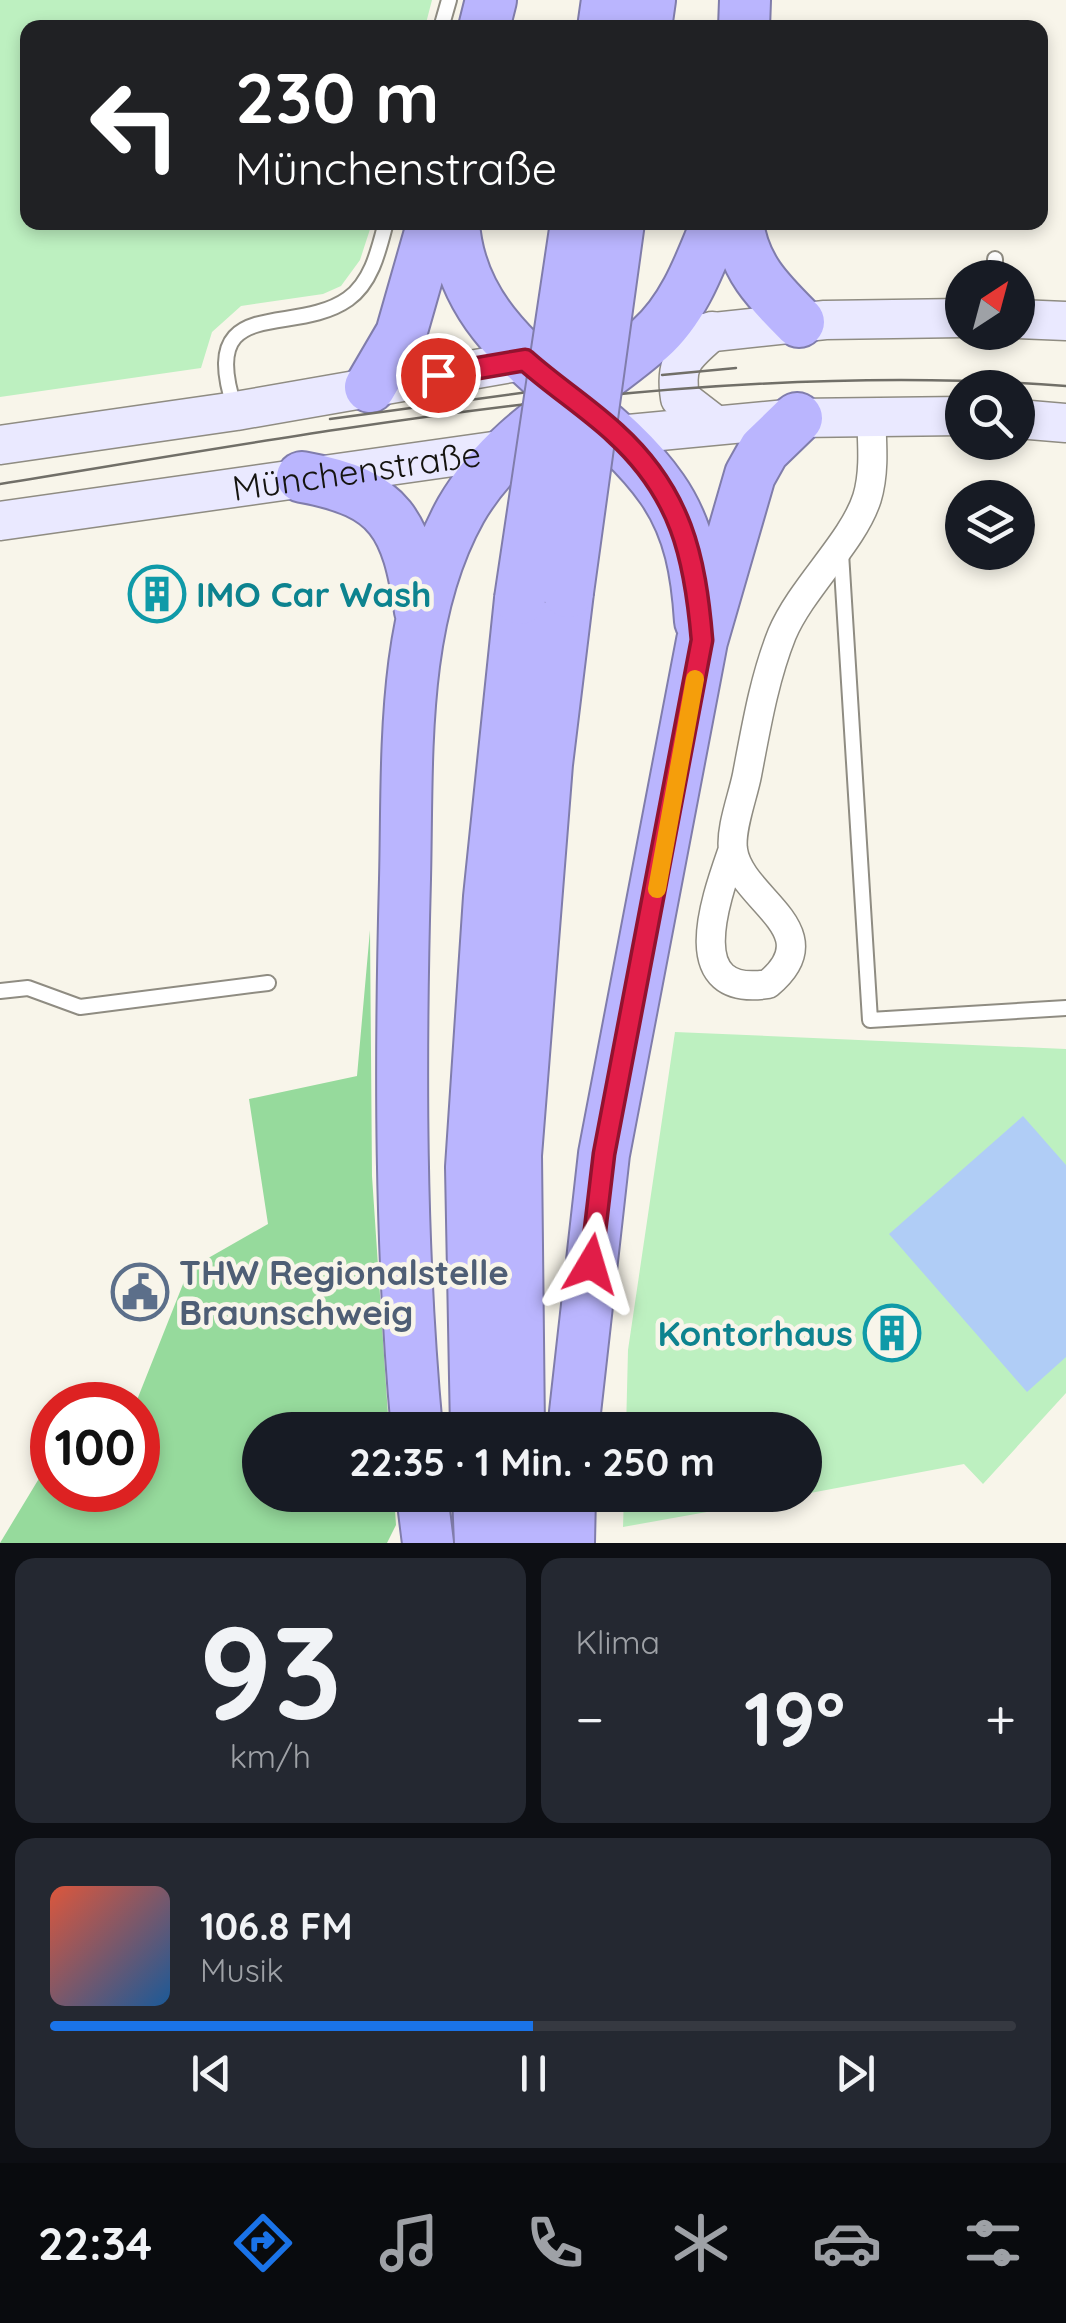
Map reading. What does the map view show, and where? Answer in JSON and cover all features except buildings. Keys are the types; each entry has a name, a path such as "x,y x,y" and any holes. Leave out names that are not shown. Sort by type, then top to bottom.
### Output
{"highway":[{"path":"370,387 401,334 431,230"},
{"path":"454,230 455,248 470,285 498,332 568,398 616,434 662,488 684,526 697,577 702,640"},
{"path":"520,1412 516,1156 547,764 544,596 575,230"},
{"path":"476,1412 471,1168 489,897 617,230"},
{"path":"415,1412 405,1296 401,1034 408,755 421,616 436,566 460,512 508,449 568,398 651,338 680,304 713,230"},
{"path":"739,230 741,244 760,283 799,322"},
{"path":"575,1412 604,1154 702,640 750,474 764,450 797,418"},
{"path":"302,476 362,492 390,516 414,568 421,616"},
{"path":"424,1512 428,1543"},
{"path":"479,1512 480,1543"},
{"path":"523,1512 524,1543"},
{"path":"569,1543 570,1512"}],"main road":[{"path":"0,445 236,411 651,338 799,322 945,318"},
{"path":"1035,320 1066,321"},
{"path":"712,331 680,362 677,380 680,398 715,425"},
{"name":"Münchenstraße","path":"0,520 616,434 797,418 945,416"},
{"path":"1035,420 1066,423"}],"street":[{"path":"733,850 759,712 783,633 866,500 872,463 871,414"}],"lane":[{"path":"236,411 225,364 234,338 257,321 334,307 347,300 375,262 384,230"},
{"path":"840,542 870,1020 1066,1008"},
{"path":"0,991 28,988 80,1007 268,982"}],"green space":[{"path":"0,0 432,0 427,20 20,20 20,230 370,230 360,260 341,286 323,294 241,306 212,332 201,368 0,397"},
{"path":"370,930 372,1176 388,1412 242,1412 242,1512 395,1512 396,1525 387,1543 0,1543 30,1493 30,1512 160,1512 160,1382 144,1382 189,1269 268,1224 249,1099 357,1076"},
{"path":"675,1032 1066,1049 1066,1393 983,1484 964,1464 822,1491 822,1412 626,1412 628,1350"},
{"path":"623,1512 706,1512 623,1527"}],"water":[{"path":"1023,1116 1066,1165 1066,1357 1027,1392 889,1234"}],"tram line":[{"path":"662,375 736,368"},
{"path":"0,484 397,421 664,390 932,380 1066,386"},
{"path":"330,419 587,384"}],"slow traffic":[{"path":"657,889 695,679"}],"place":[{"name":"IMO Car Wash","path":"157,594"},
{"name":"THW Regionalstelle Braunschweig","path":"140,1292"},
{"name":"Kontorhaus","path":"892,1333"}],"route":[{"path":"438,375 525,360 616,434 662,488 684,526 697,577 702,640 604,1154 591,1264"}]}
